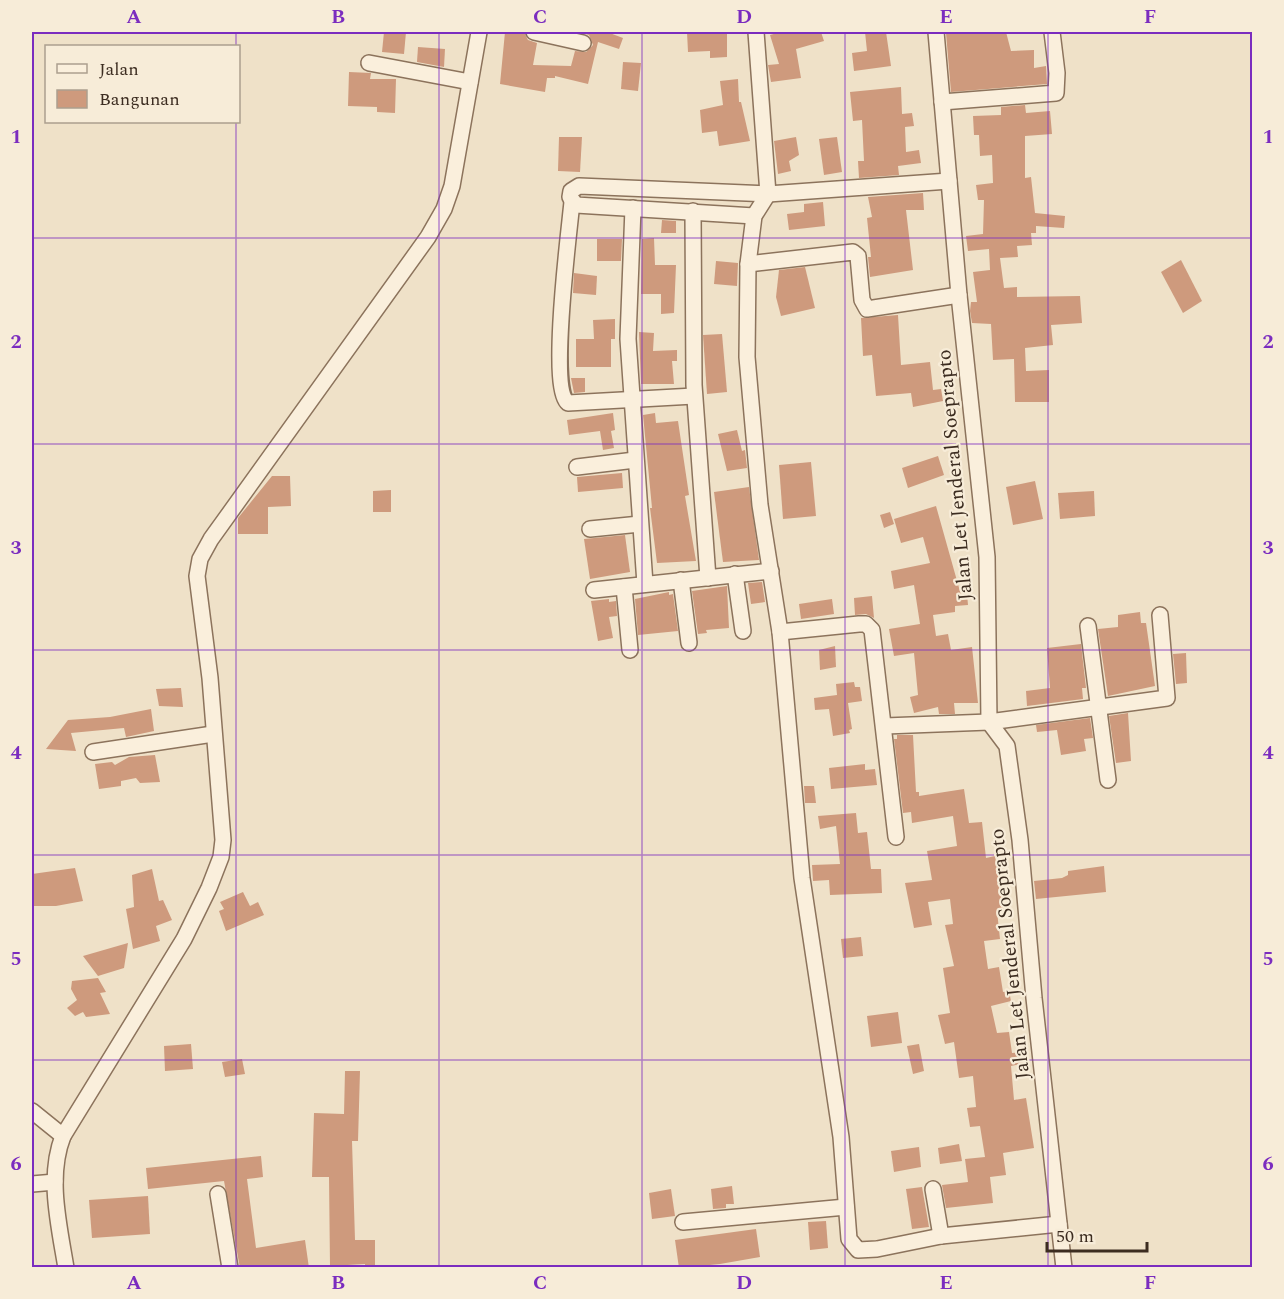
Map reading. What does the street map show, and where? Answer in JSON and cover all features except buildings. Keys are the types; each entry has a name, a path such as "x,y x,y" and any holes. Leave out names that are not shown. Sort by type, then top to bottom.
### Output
{"street":[{"path":"66,1268 55,1182 55,1166 63,1136 184,939 217,867 224,840 213,734 210,678 196,576 200,559 211,538 428,237 444,209 452,186 479,32"},
{"path":"534,32 582,43"},
{"path":"756,32 768,194 754,216 748,264 747,357 760,505 780,632 802,878 841,1137 849,1239 860,1250 877,1249 941,1236 1059,1224"},
{"name":"Jalan Let Jenderal Soeprapto","path":"936,32 959,295 987,558 989,722 1007,746 1020,840 1064,1268"},
{"path":"942,102 1054,94 1058,89 1052,32"},
{"path":"369,63 470,82"},
{"path":"694,396 568,403 562,395 560,341 572,191 579,186 768,194 949,181"},
{"path":"572,202 576,205 754,216"},
{"path":"633,208 628,339 645,585"},
{"path":"693,211 694,396 708,578"},
{"path":"748,264 853,252 858,256 862,303 867,309 959,295"},
{"path":"577,467 635,460"},
{"path":"590,529 640,524"},
{"path":"594,590 771,571"},
{"path":"735,574 743,630"},
{"path":"681,580 689,643"},
{"path":"624,587 630,650"},
{"path":"885,726 989,722 1167,698 1160,615"},
{"path":"780,632 860,624 869,626 875,638 896,837"},
{"path":"1088,626 1108,780"},
{"path":"93,752 213,734"},
{"path":"32,1111 63,1136"},
{"path":"32,1184 55,1182"},
{"path":"933,1189 941,1236"},
{"path":"218,1194 230,1268"},
{"path":"683,1222 846,1207"}]}
